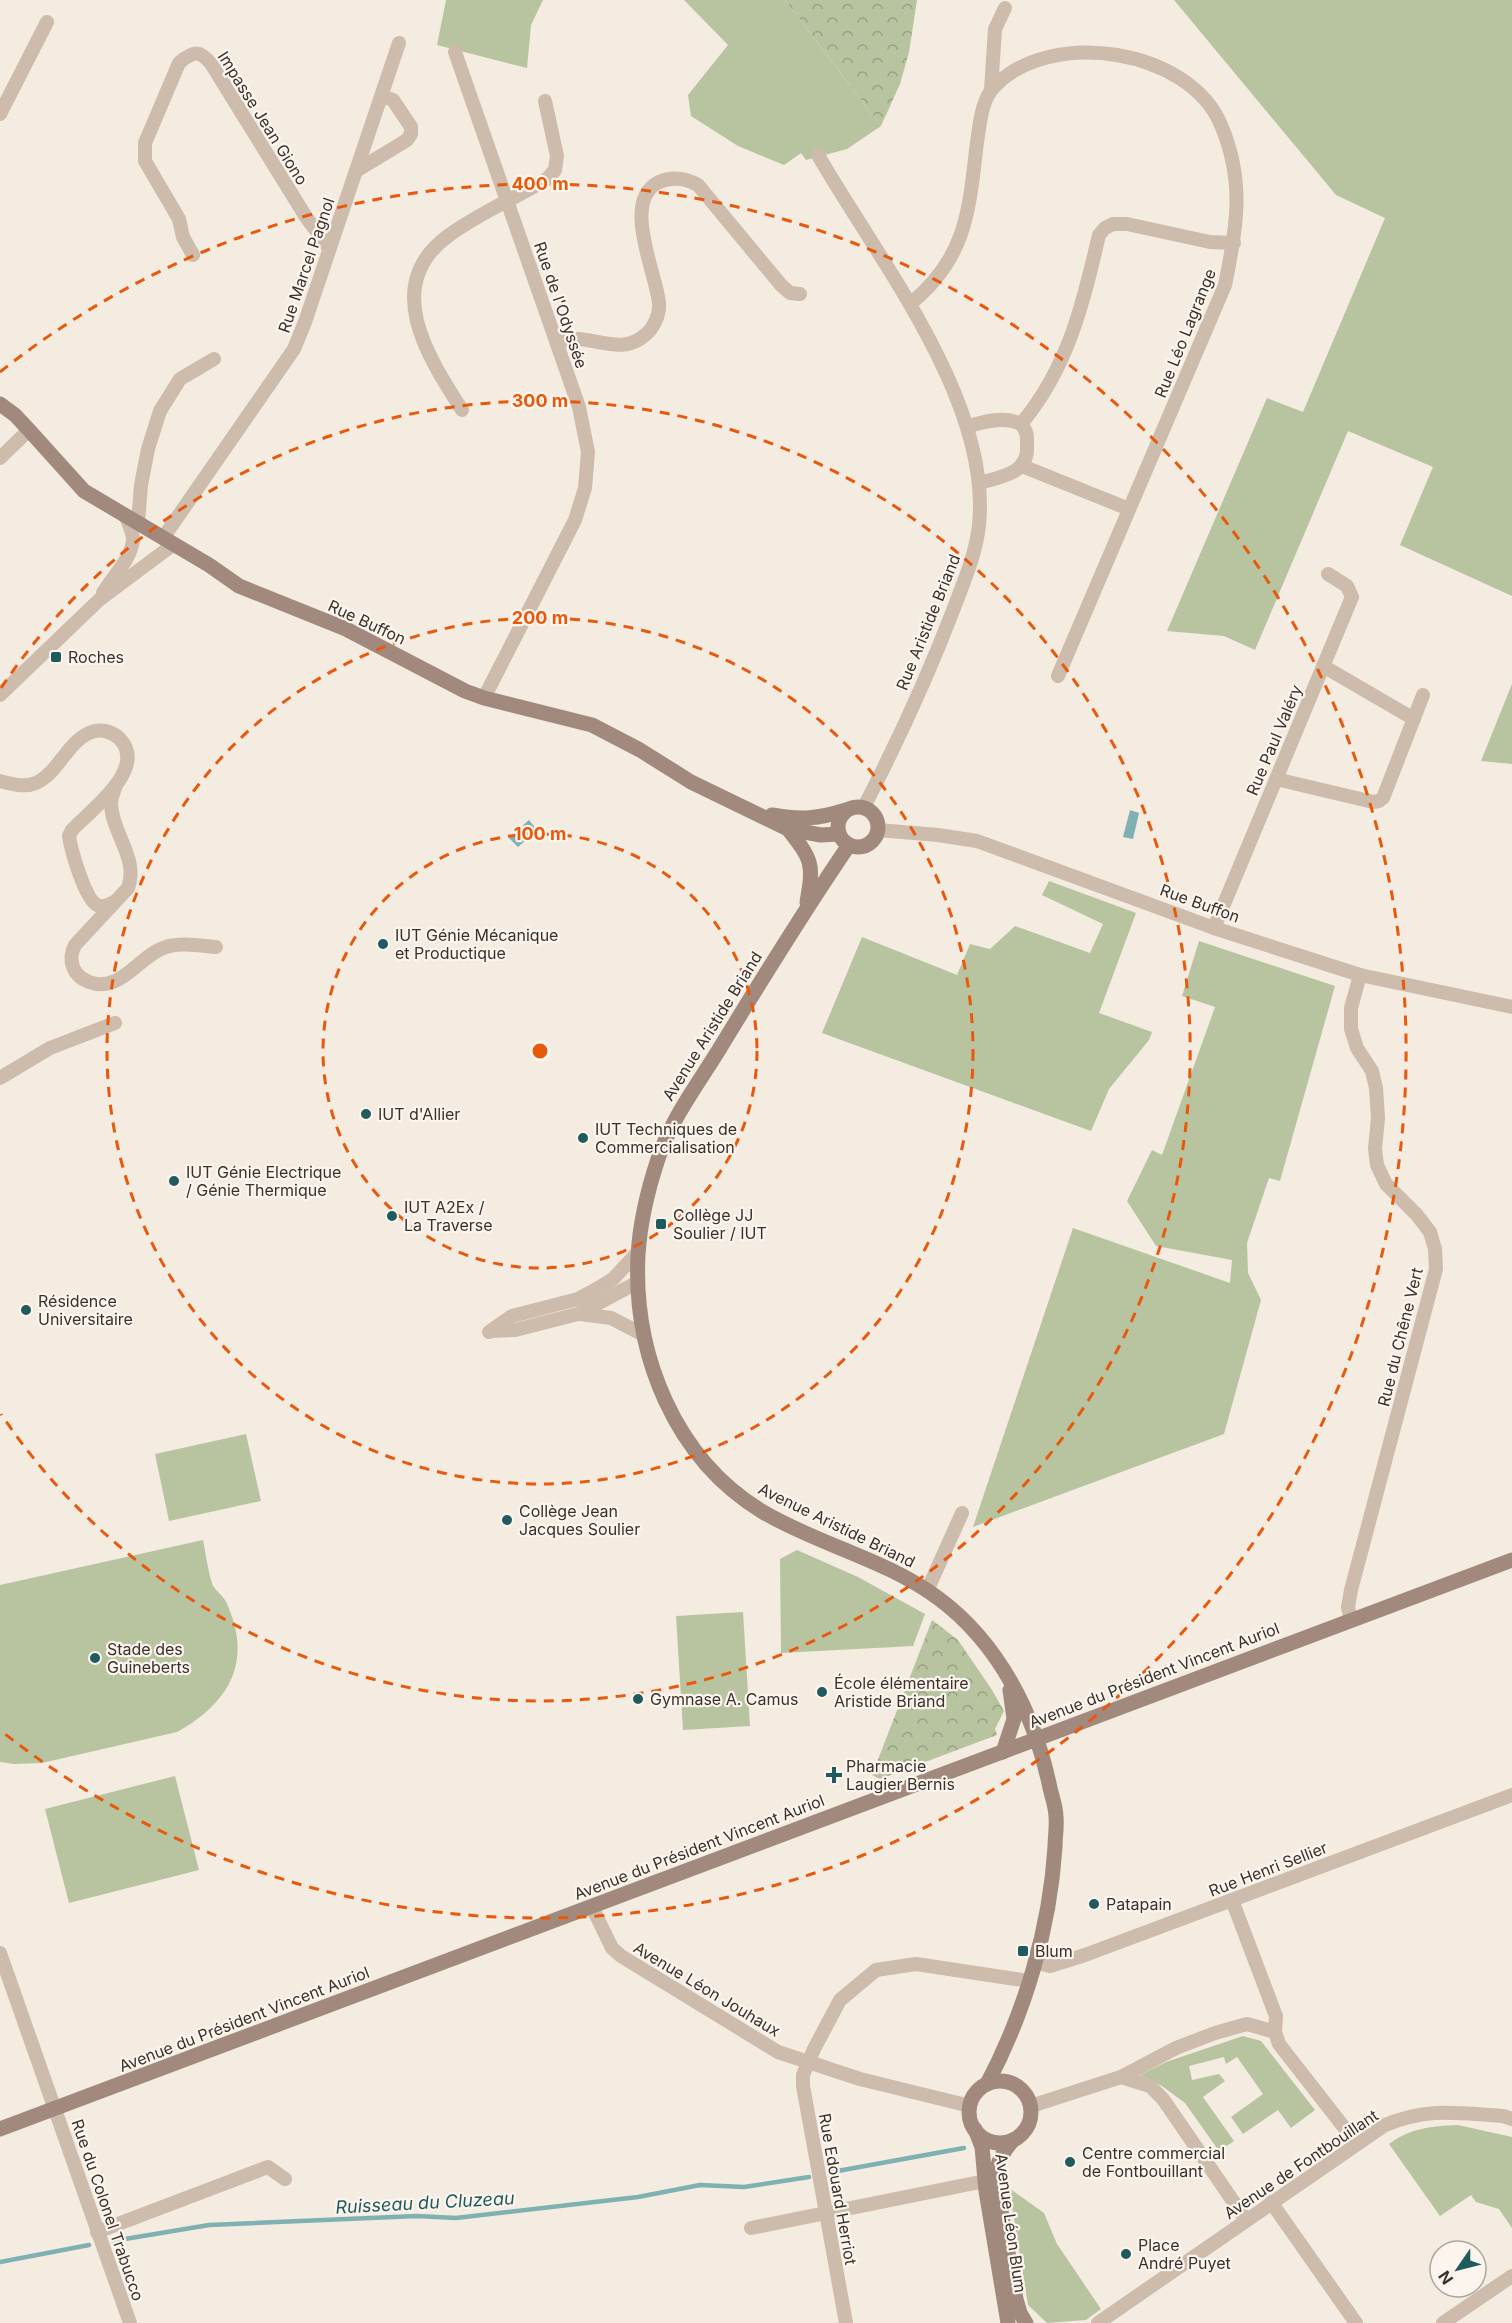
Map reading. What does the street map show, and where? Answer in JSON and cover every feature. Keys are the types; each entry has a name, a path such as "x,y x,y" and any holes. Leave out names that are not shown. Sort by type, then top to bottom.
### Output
{"main road":[{"name":"Rue Buffon","path":"0,404 15,415 84,491 239,586 346,629 465,691 484,698 592,725 640,750 692,782 788,829 844,839"},
{"path":"852,807 864,807 870,810 877,819 878,830 876,836 867,845 855,847 844,839 838,821 846,810 852,807"},
{"name":"Rue Buffon","path":"754,812 791,818 822,818 846,810"},
{"path":"788,829 808,854 811,880 806,908"},
{"name":"Avenue Aristide Briand","path":"844,839 806,908 676,1118 659,1156 648,1196 638,1252 638,1282 644,1335 660,1393 670,1413 686,1440 718,1477 741,1498 766,1514 902,1576 927,1590 967,1624 998,1662 1017,1691 1038,1738"},
{"name":"Avenue du Président Vincent Auriol","path":"0,2129 1512,1560"},
{"path":"998,1662 1011,1691 1014,1706 1014,1719 1003,1752"},
{"path":"987,2084 1002,2055 1035,1962 1045,1923 1054,1869 1057,1818 1038,1738"},
{"path":"1002,2055 1014,2084"},
{"path":"970,2106 979,2089 987,2084 1005,2081 1022,2090 1031,2106"},
{"name":"Avenue Léon Blum","path":"970,2106 971,2122 982,2147 985,2181 1008,2323"},
{"name":"Avenue Léon Blum","path":"1023,2323 1016,2299 996,2170 999,2157 1028,2126 1031,2106"},
{"name":"Avenue Léon Blum","path":"975,2129 983,2137 993,2141 1013,2140"}],"street":[{"path":"910,304 926,291 942,272 957,247 969,210 980,124 984,103 991,90 995,29 1005,8"},
{"path":"0,114 46,22"},
{"name":"Rue Marcel Pagnol","path":"99,600 169,541 294,349 399,43"},
{"name":"Rue de l'Odyssée","path":"455,52 579,407 588,452 585,488 575,520 484,698"},
{"name":"Impasse Jean Giono","path":"193,255 183,237 179,219 145,161 145,142 179,63 187,56 196,53 203,55 212,65 306,217 329,248"},
{"name":"Rue Léo Lagrange","path":"991,90 1000,81 1021,68 1042,58 1065,53 1100,53 1143,61 1166,70 1189,84 1207,101 1221,123 1234,160 1238,199 1234,243 1225,285 1058,676"},
{"path":"356,171 407,140 411,134 411,127 393,100 382,96"},
{"path":"462,410 430,360 414,312 414,291 418,271 432,250 447,237 547,179 555,170 557,156 545,101"},
{"name":"Rue Aristide Briand","path":"818,155 910,304 938,356 967,427 979,483 979,525 972,560 943,636 864,807"},
{"path":"557,343 578,339 622,346 635,343 647,334 656,321 659,304 641,221 640,206 656,184 668,178 685,178 698,185 781,285 790,292 800,294"},
{"path":"1021,424 1034,410 1065,353 1080,315 1100,235 1105,228 1113,224 1127,224 1210,242 1234,243"},
{"path":"0,695 99,600 112,577 128,557 133,538 132,520 148,449 160,411 180,379 214,359"},
{"path":"967,427 982,422 1012,419 1027,431 1028,454 1022,466 1013,473 979,483"},
{"path":"0,458 29,430"},
{"path":"1022,466 1129,509"},
{"name":"Rue Paul Valéry","path":"1214,928 1352,597 1347,586 1328,574"},
{"path":"1323,666 1414,719"},
{"path":"1276,779 1373,802 1379,801 1383,798 1424,694"},
{"path":"0,781 18,786 35,783 44,778 82,736 93,731 105,730 117,737 125,747 128,759 126,772 78,823 69,836 88,898 91,914 89,927"},
{"path":"116,785 111,802 112,812 131,868 131,878 128,888 96,923 89,927 75,945 71,957 78,975 83,980 94,984 111,983 133,971 157,951 166,947 175,945 216,947"},
{"name":"Rue Buffon","path":"878,830 977,841 1214,928 1360,975 1512,1007"},
{"path":"88,898 99,906 106,906 116,901"},
{"name":"Rue du Chêne Vert","path":"1352,1620 1348,1607 1352,1590 1436,1269 1435,1250 1430,1232 1417,1215 1386,1184 1377,1165 1376,1088 1371,1071 1358,1048 1351,1029 1351,1008 1360,975"},
{"path":"0,1078 50,1048 115,1023"},
{"path":"638,1252 613,1279 595,1290 578,1299 512,1316 489,1332 515,1330 578,1314 638,1282"},
{"path":"578,1314 611,1318 644,1335"},
{"path":"927,1590 962,1513"},
{"name":"Rue Henri Sellier","path":"1035,1962 1050,1966 1067,1961 1512,1795"},
{"path":"1232,1900 1276,2016 1275,2032 1279,2044 1357,2144"},
{"name":"Avenue Léon Jouhaux","path":"592,1907 612,1948 621,1956 778,2052 860,2079 970,2106"},
{"name":"Rue du Colonel Trabucco","path":"0,1953 130,2323"},
{"name":"Rue Edouard Herriot","path":"846,2323 803,2086 803,2074 840,2000 876,1970 916,1964 1029,1981"},
{"path":"1031,2106 1121,2077 1176,2048 1215,2033 1247,2024 1275,2032"},
{"path":"1121,2077 1150,2086 1163,2099 1246,2220"},
{"name":"Avenue de Fontbouillant","path":"1098,2323 1385,2125 1408,2115 1435,2111 1503,2116 1512,2119"},
{"path":"97,2232 268,2167 285,2179"},
{"path":"751,2228 985,2181"},
{"path":"1271,2202 1356,2323"},
{"path":"1443,2323 1512,2276"}],"green space":[{"path":"446,0 543,0 531,25 527,68 437,45"},
{"path":"684,0 785,0 881,126 847,149 806,160 801,153 784,165 738,146 691,116 688,95 728,45"},
{"path":"785,0 917,0 909,52 900,84 881,126"},
{"path":"1174,0 1512,0 1512,596 1400,545 1433,467 1348,431 1255,650 1224,636 1167,631 1267,398 1303,412 1385,218 1336,195"},
{"path":"1512,684 1512,764 1481,761"},
{"path":"1049,881 1136,913 1099,1013 1152,1032 1149,1040 1109,1089 1091,1131 822,1033 862,937 957,975 970,944 990,949 1015,926 1090,953 1103,924 1042,895"},
{"path":"1199,941 1335,986 1280,1181 1269,1178 1247,1243 1248,1273 1261,1300 1224,1434 973,1527 1073,1228 1230,1283 1232,1260 1156,1246 1127,1201 1152,1150 1162,1155 1215,1007 1182,996"},
{"path":"246,1434 261,1501 169,1521 155,1454"},
{"path":"203,1540 213,1586 228,1606 238,1645 237,1661 232,1676 216,1702 205,1713 177,1732 42,1763 0,1762 0,1585"},
{"path":"797,1550 858,1577 925,1614 913,1646 781,1653 780,1559"},
{"path":"743,1612 750,1726 683,1730 676,1616"},
{"path":"932,1620 958,1640 1004,1711 995,1729 997,1735 880,1779 872,1775"},
{"path":"175,1776 199,1870 69,1903 45,1809"},
{"path":"1243,2036 1261,2041 1315,2110 1291,2128 1278,2110 1243,2134 1231,2117 1263,2094 1237,2057 1226,2064 1224,2057 1189,2066 1192,2080 1219,2074 1225,2081 1203,2097 1234,2141 1219,2151 1185,2103 1162,2086 1140,2075 1166,2062"},
{"path":"1458,2125 1512,2137 1512,2228 1499,2209 1476,2202 1471,2195 1440,2216 1389,2144 1405,2134 1422,2129"},
{"path":"1009,2188 1044,2213 1057,2244 1101,2309 1086,2320 1047,2323 1028,2305"}],"water":[{"path":"1130,810 1139,813 1133,839 1123,837"},
{"path":"529,820 537,830 518,847 509,838"}],"waterway":[{"name":"Ruisseau du Cluzeau","path":"832,2172 964,2148"},
{"name":"Ruisseau du Cluzeau","path":"113,2241 209,2225 417,2216 456,2218 638,2197 700,2185 744,2187 809,2177"},
{"name":"Ruisseau du Cluzeau","path":"0,2262 89,2245"}],"place":[{"name":"Roches","path":"56,657"},
{"name":"IUT Génie Mécanique et Productique","path":"383,944"},
{"name":"IUT d'Allier","path":"366,1114"},
{"name":"IUT Techniques de Commercialisation","path":"583,1138"},
{"name":"IUT Génie Electrique / Génie Thermique","path":"174,1181"},
{"name":"IUT A2Ex / La Traverse","path":"392,1216"},
{"name":"Collège JJ Soulier / IUT","path":"661,1224"},
{"name":"Résidence Universitaire","path":"26,1310"},
{"name":"Collège Jean Jacques Soulier","path":"507,1520"},
{"name":"Stade des Guineberts","path":"95,1658"},
{"name":"École élémentaire Aristide Briand","path":"822,1692"},
{"name":"Gymnase A. Camus","path":"638,1699"},
{"name":"Pharmacie Laugier Bernis","path":"834,1775"},
{"name":"Patapain","path":"1094,1904"},
{"name":"Blum","path":"1023,1951"},
{"name":"Centre commercial de Fontbouillant","path":"1070,2162"},
{"name":"Place André Puyet","path":"1126,2254"}]}
